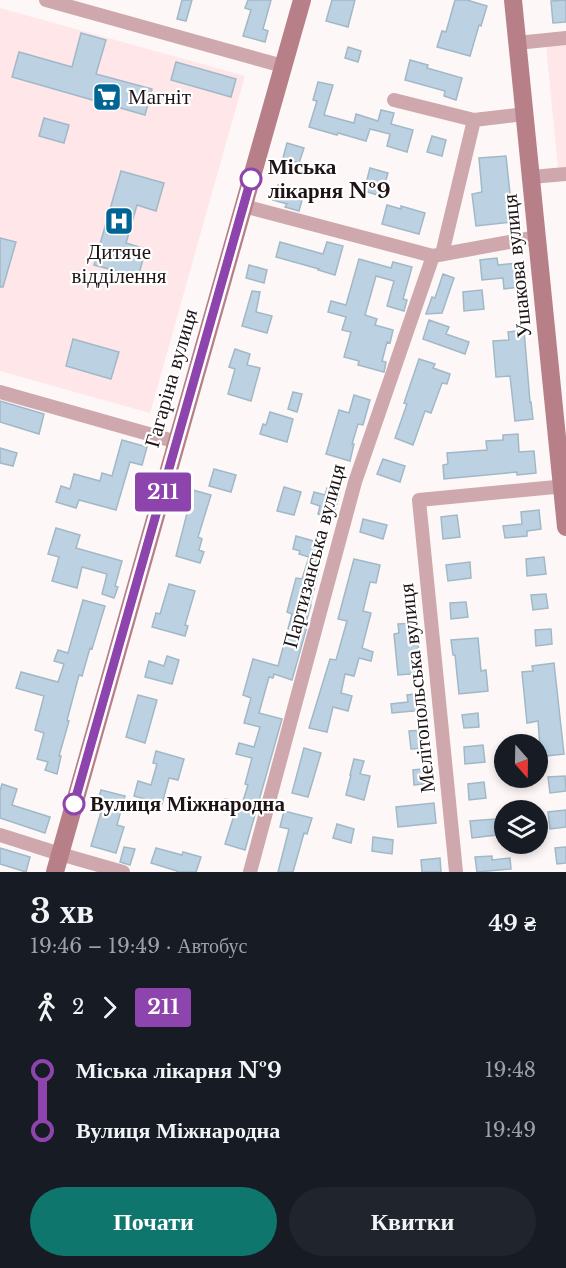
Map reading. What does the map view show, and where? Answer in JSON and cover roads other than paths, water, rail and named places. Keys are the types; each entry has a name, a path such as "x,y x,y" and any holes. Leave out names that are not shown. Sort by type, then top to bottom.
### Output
{"street":[{"path":"46,0 84,5 283,66"},
{"name":"Гагаріна вулиця","path":"58,863 302,0"},
{"name":"Ушакова вулиця","path":"513,0 564,487 566,527"},
{"path":"518,43 566,38"},
{"path":"394,100 474,120 525,114"},
{"name":"Партизанська вулиця","path":"250,872 355,482 437,255 474,120"},
{"path":"531,177 566,174"},
{"path":"244,206 437,255 537,237"},
{"path":"0,392 177,442"},
{"name":"Мелітопольська вулиця","path":"456,872 419,500 564,487"},
{"path":"0,835 58,863 123,872"}],"place":[{"name":"Магніт","path":"107,97"},
{"name":"Міська лікарня №9","path":"251,179"},
{"name":"Дитяче відділення","path":"119,221"},
{"name":"Вулиця Міжнародна","path":"74,804"}]}
